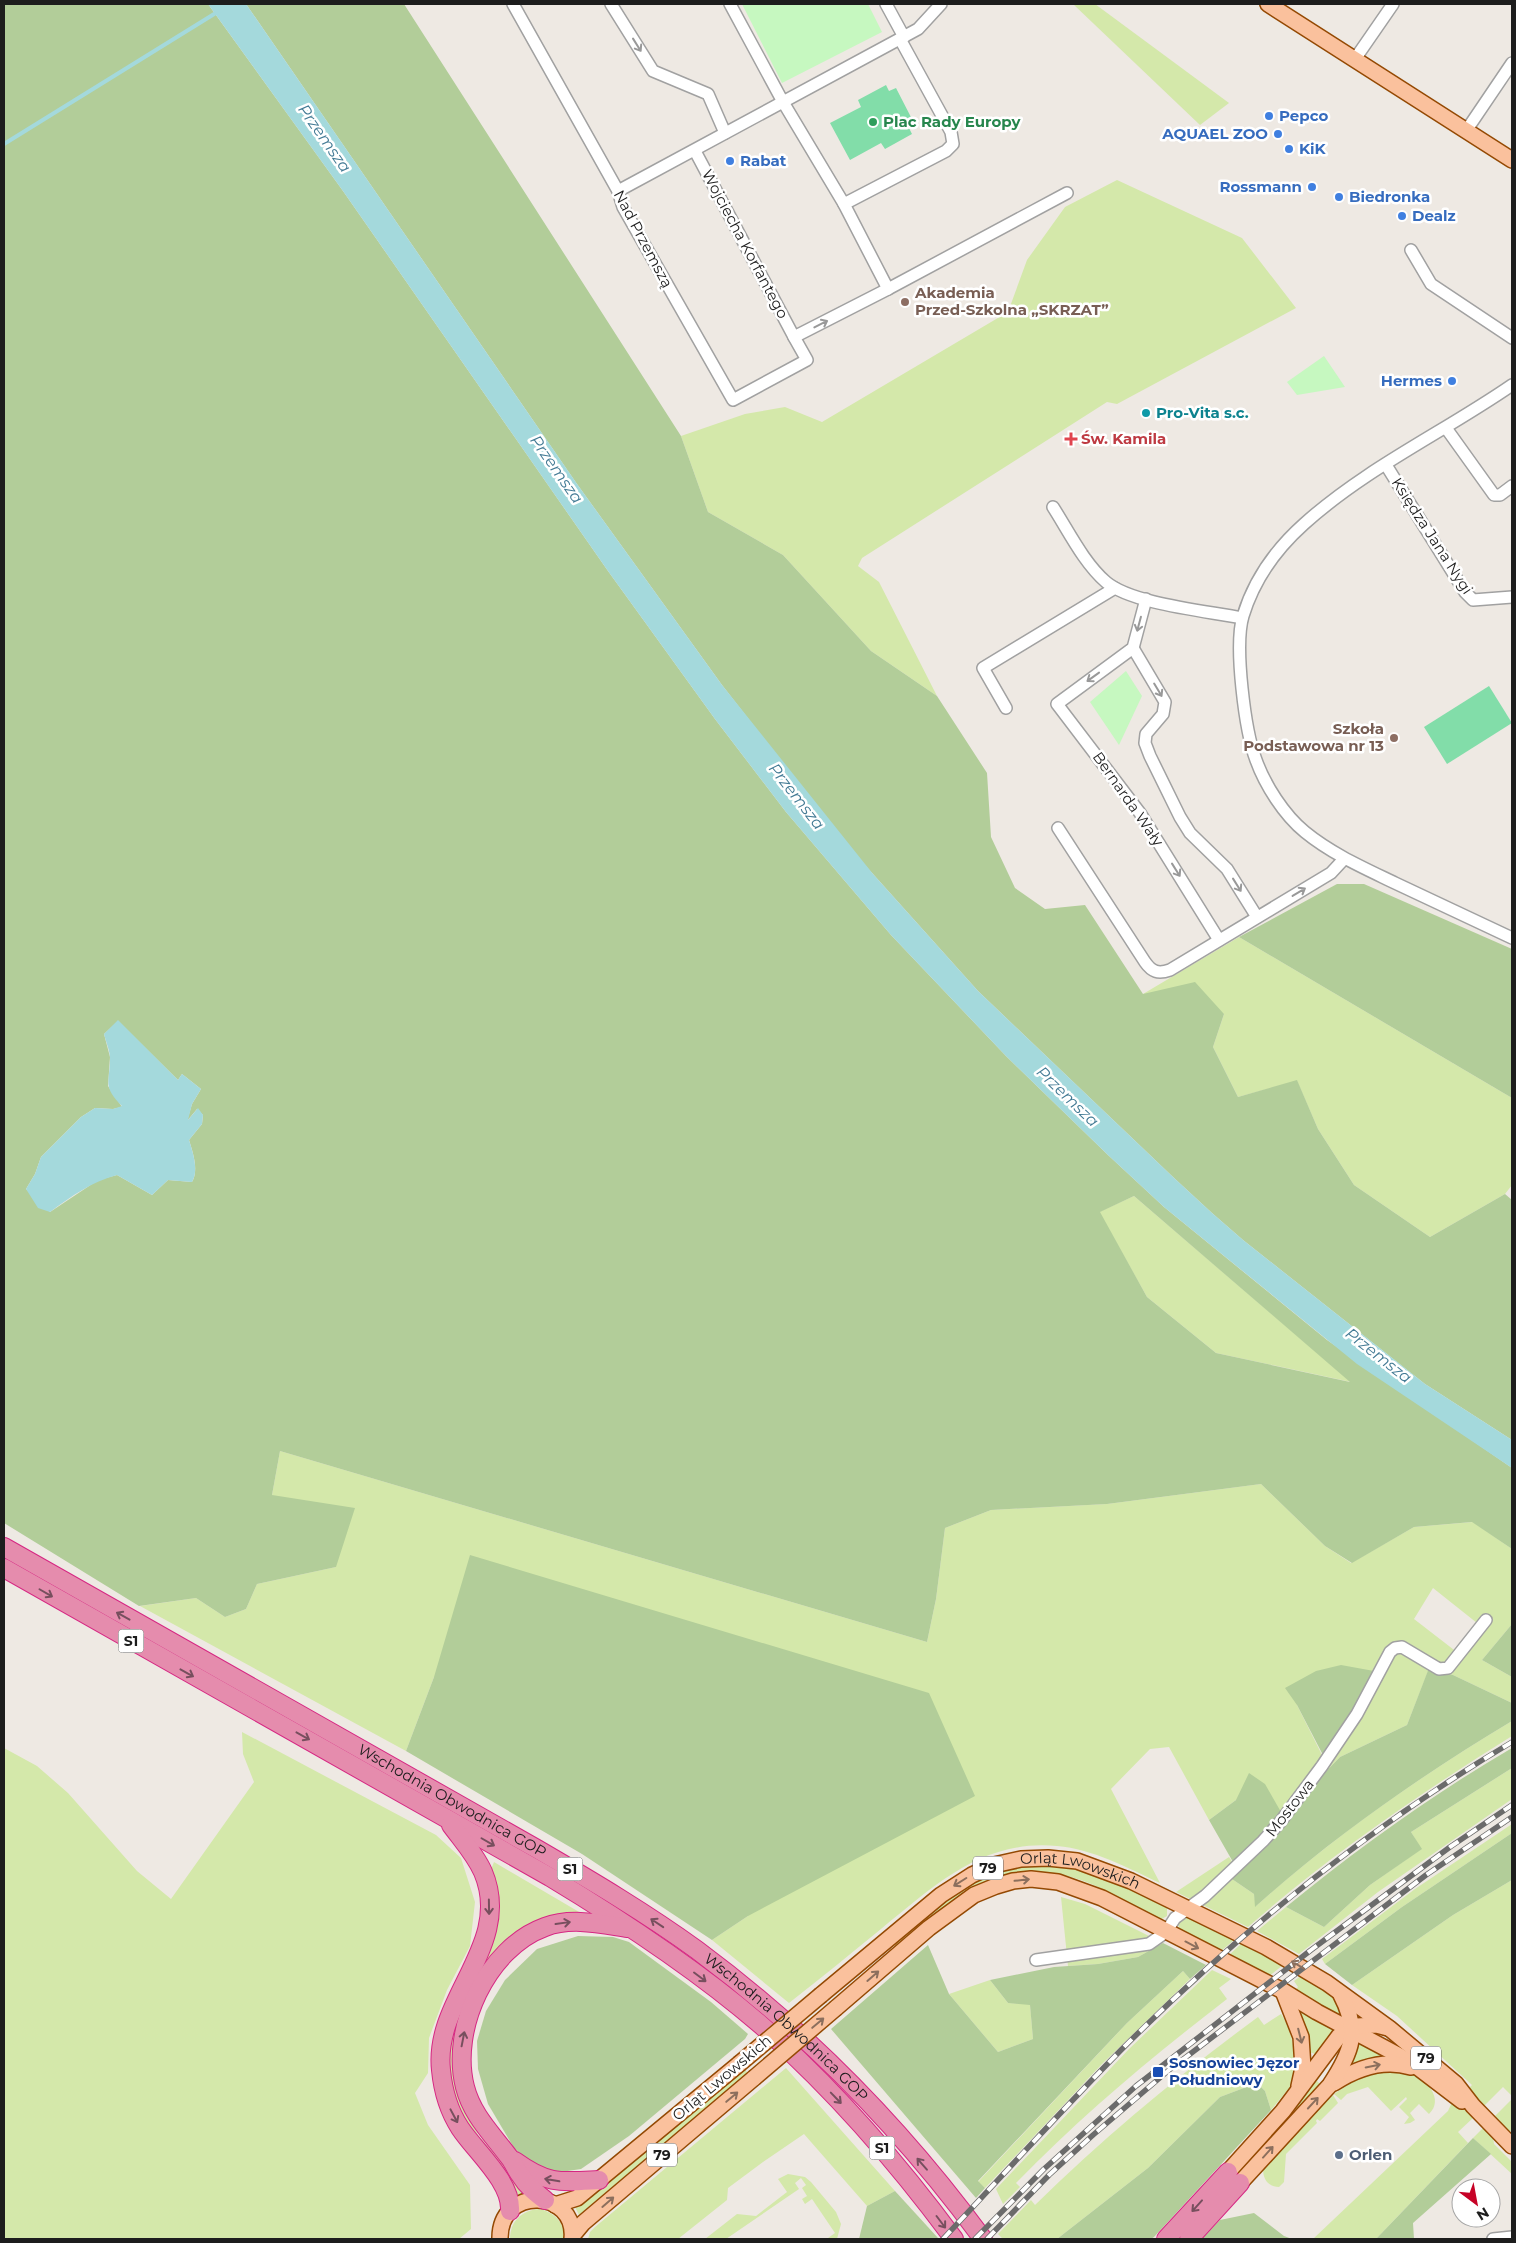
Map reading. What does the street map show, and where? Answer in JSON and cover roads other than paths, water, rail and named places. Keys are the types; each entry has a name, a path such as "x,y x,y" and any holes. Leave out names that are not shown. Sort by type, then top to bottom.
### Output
{"highway":[{"name":"Wschodnia Obwodnica GOP","path":"4,1547 440,1793 636,1909 697,1950 756,1996 819,2052 852,2085 884,2120 983,2239"},
{"name":"Wschodnia Obwodnica GOP","path":"4,1568 550,1877 632,1928 722,1993 802,2063 877,2143 954,2239"},
{"path":"446,1818 477,1860 488,1892 490,1912 486,1939 480,1955 449,2015 441,2050 440,2070 450,2110 460,2127 504,2185 510,2199 510,2211"},
{"path":"550,2203 521,2177 510,2158 478,2117 465,2087 461,2045 467,2019 475,1998 492,1970 502,1958 530,1934 545,1927 572,1922 588,1922 632,1928"},
{"path":"510,2158 534,2174 549,2181 599,2180"},
{"path":"1166,2239 1234,2177"},
{"path":"1189,2239 1234,2177"},
{"path":"964,2215 989,2239"}],"main road":[{"path":"1268,4 1512,160"},
{"name":"Orląt Lwowskich","path":"550,2203 577,2198 950,1888 978,1872 1008,1862 1041,1858 1077,1861 1116,1874 1282,1956 1339,1991 1389,2028 1456,2084 1473,2106 1512,2146"},
{"name":"Orląt Lwowskich","path":"573,2237 583,2223 951,1910 974,1895 1013,1881 1048,1880 1078,1887 1283,1991 1420,2069 1458,2099 1473,2106"},
{"path":"1283,1991 1301,2037 1303,2068 1298,2091"},
{"path":"1234,2177 1330,2084 1348,2054 1352,2039 1350,2030 1352,2022 1349,2010 1339,1991"},
{"path":"1234,2177 1331,2044 1339,2036 1357,2026 1368,2024 1389,2028"},
{"path":"1330,2084 1350,2073 1369,2066 1394,2064 1420,2069"},
{"name":"79","path":"510,2211 529,2200 550,2203 568,2218 573,2237"},
{"path":"500,2239 502,2223 510,2211"}],"street":[{"name":"Nad Przemszą","path":"513,4 618,191 623,207 733,400 807,360"},
{"path":"611,4 654,70 708,94 726,133"},
{"path":"730,4 783,102 844,204 888,289"},
{"path":"844,204 946,151 953,144 951,132 886,4"},
{"path":"618,191 918,29 941,4"},
{"path":"1355,59 1393,4"},
{"path":"1466,131 1512,63"},
{"name":"Wojciecha Korfantego","path":"695,151 807,360"},
{"name":"Wojciecha Korfantego","path":"794,337 1067,193"},
{"path":"1411,250 1431,284 1512,338"},
{"path":"1512,385 1386,464 1337,497 1304,524 1282,546 1252,591 1242,618 1240,630 1240,667 1244,706 1255,760 1272,795 1304,832 1344,859 1512,938"},
{"path":"1446,428 1494,495 1500,496 1512,486"},
{"name":"Księdza Jana Nygi","path":"1386,464 1465,592 1473,600 1512,597"},
{"path":"1053,507 1087,560 1102,578 1115,588 1146,599 1242,618"},
{"path":"1006,708 983,668 1115,588"},
{"path":"1146,599 1133,648 1165,702 1163,714 1146,734 1145,743 1180,817 1190,833 1227,868 1257,917"},
{"name":"Bernarda Wały","path":"1133,648 1057,704 1140,813 1219,940"},
{"path":"1058,828 1150,969 1163,973 1331,872 1344,859"},
{"name":"Mostowa","path":"1036,1960 1149,1944 1166,1932 1175,1918 1186,1908 1205,1896 1263,1841 1281,1821 1322,1766 1357,1714 1390,1652 1395,1648 1402,1648 1439,1669 1448,1668 1486,1620"},
{"path":"1493,2239 1512,2237"}],"water":[{"name":"Przemsza","path":"208,4 246,4 577,484 722,685 873,874 978,991 1212,1213 1243,1240 1425,1384 1512,1440 1512,1468 1357,1364 1164,1207 1006,1056 891,935 786,812 715,719 608,571 343,191"},
{"path":"118,1020 178,1080 182,1074 201,1089 192,1104 188,1120 198,1108 203,1115 202,1124 189,1140 195,1162 194,1178 192,1182 168,1180 152,1195 117,1175 90,1186 50,1212 38,1208 26,1189 35,1174 41,1157 81,1117 95,1108 113,1109 122,1106 109,1089 110,1055 104,1034"}],"waterway":[{"path":"4,144 219,11"}],"railway":[{"path":"943,2239 1053,2120 1121,2050 1211,1964 1356,1846 1459,1775 1512,1742"},
{"path":"975,2239 1044,2169 1136,2086 1311,1950 1450,1847 1512,1805"},
{"path":"987,2239 1049,2175 1169,2070 1426,1875 1512,1817"}],"place":[{"name":"Pepco","path":"1269,116"},
{"name":"Plac Rady Europy","path":"873,122"},
{"name":"AQUAEL ZOO","path":"1278,134"},
{"name":"KiK","path":"1289,149"},
{"name":"Rabat","path":"730,161"},
{"name":"Rossmann","path":"1312,187"},
{"name":"Biedronka","path":"1339,197"},
{"name":"Dealz","path":"1402,216"},
{"name":"Akademia Przed-Szkolna „SKRZAT”","path":"905,302"},
{"name":"Hermes","path":"1452,381"},
{"name":"Pro-Vita s.c.","path":"1146,413"},
{"name":"Św. Kamila","path":"1071,439"},
{"name":"Szkoła Podstawowa nr 13","path":"1394,738"},
{"name":"Sosnowiec Jęzor Południowy","path":"1158,2072"},
{"name":"Orlen","path":"1339,2155"}]}
